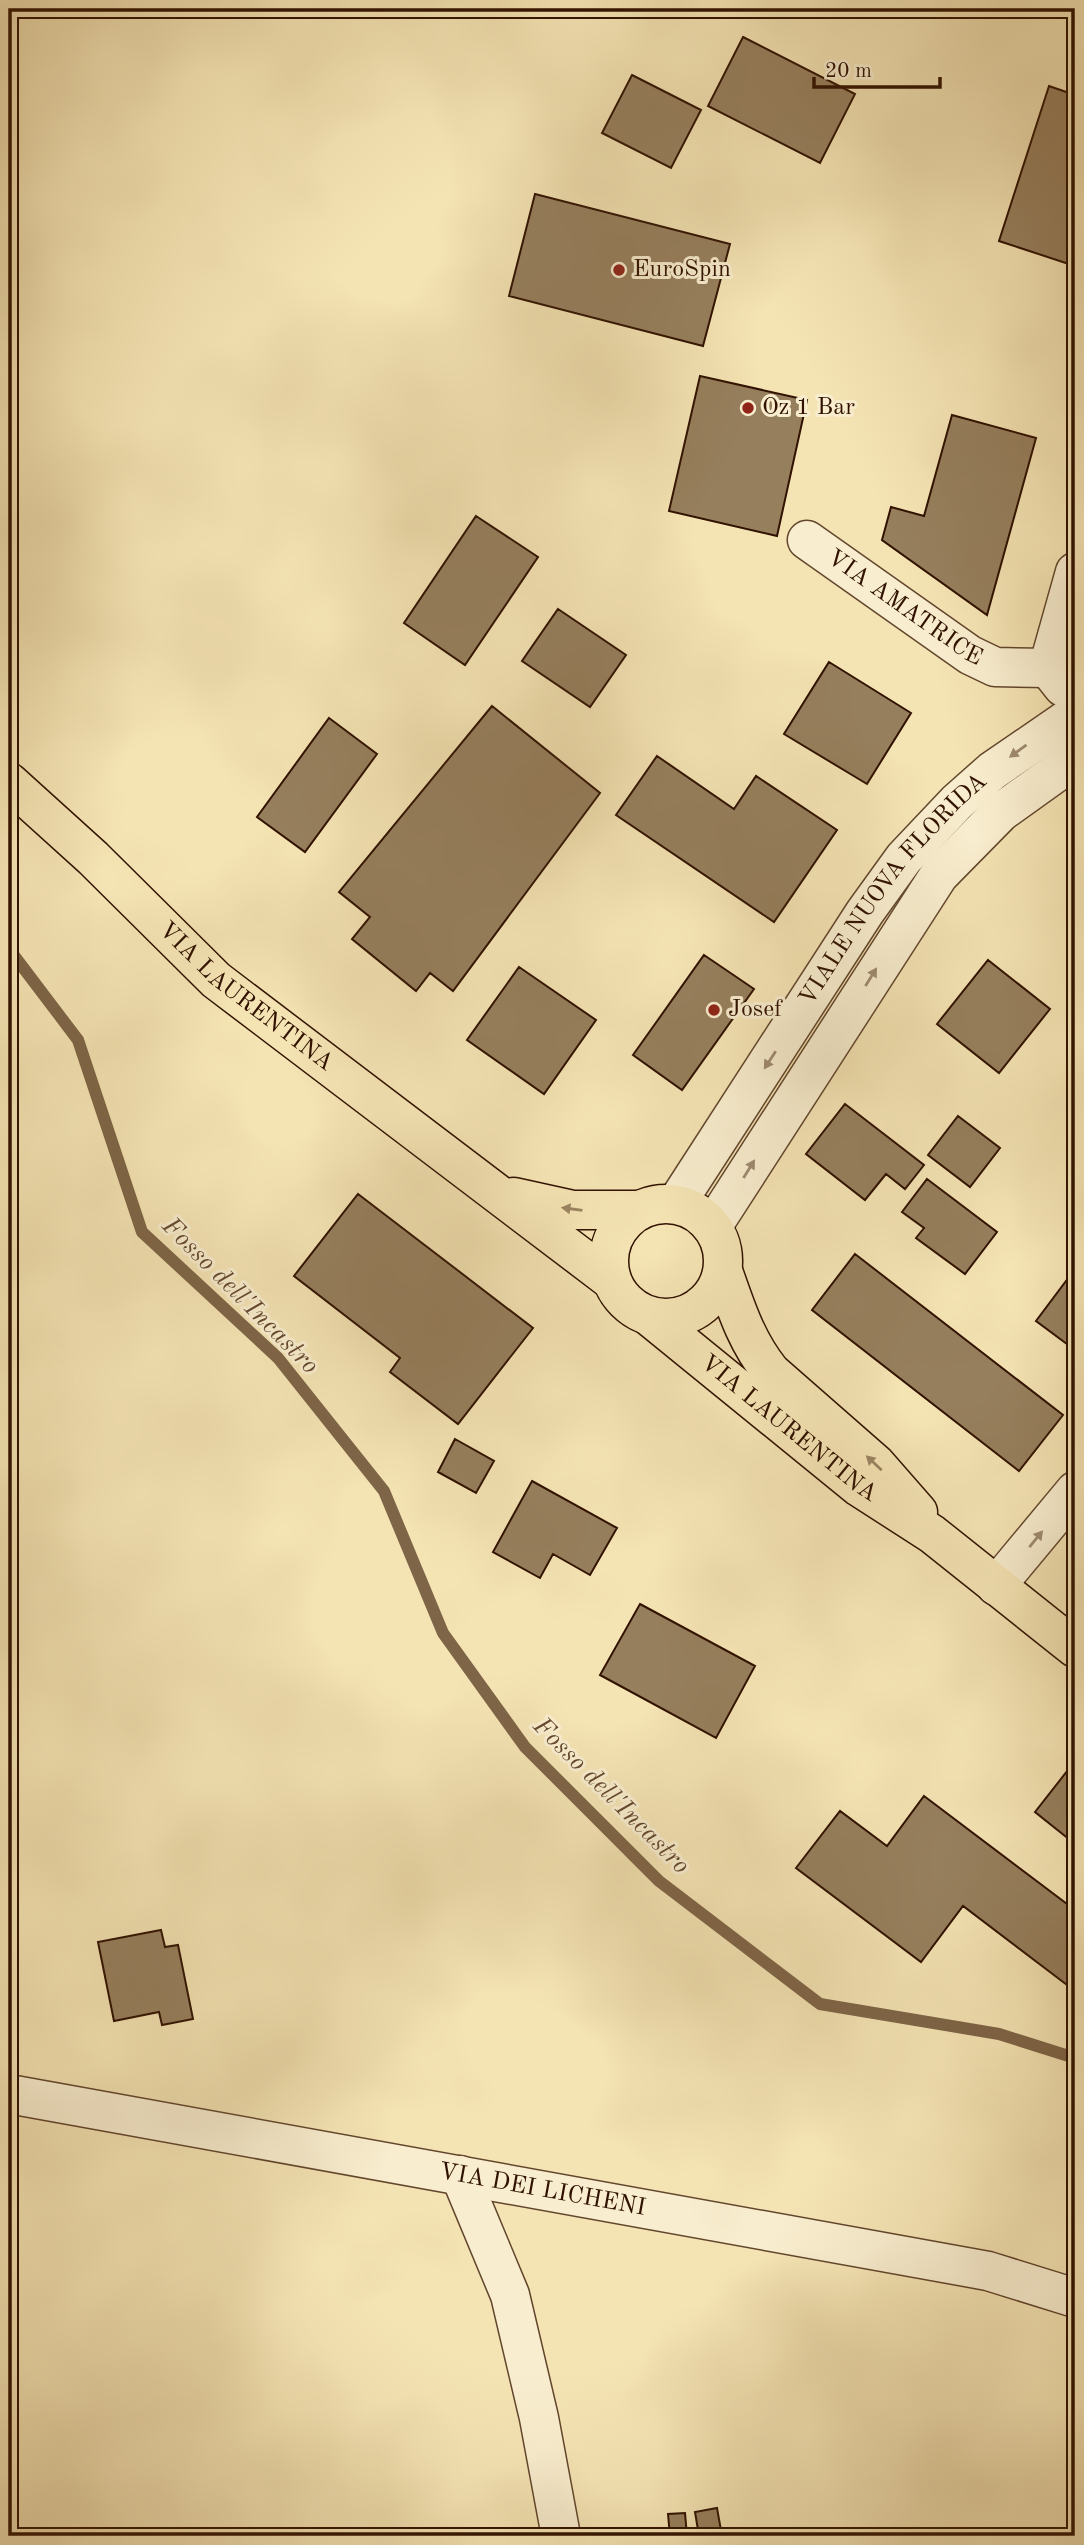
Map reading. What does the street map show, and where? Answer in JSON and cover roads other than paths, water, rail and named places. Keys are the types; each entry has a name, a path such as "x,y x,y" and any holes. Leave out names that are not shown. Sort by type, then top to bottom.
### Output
{"main road":[{"name":"VIA LAURENTINA","path":"9,782 93,858 216,980 611,1280"},
{"name":"VIA LAURENTINA","path":"498,1192 573,1210 658,1207"},
{"path":"658,1207 690,1209 712,1227 720,1241 723,1271 716,1289 705,1304 688,1314 670,1319 650,1317 626,1303 611,1280 608,1264 616,1232 658,1207"},
{"name":"VIA LAURENTINA","path":"723,1271 744,1332 759,1357 771,1372 899,1487 932,1534"},
{"name":"VIA LAURENTINA","path":"650,1317 867,1493 932,1534 1075,1647"}],"street":[{"name":"VIA AMATRICE","path":"807,540 970,655 995,667 1048,668"},
{"path":"1075,572 1048,668 1075,702"},
{"name":"VIALE NUOVA FLORIDA","path":"658,1207 904,858 992,771 1075,714"},
{"name":"VIALE NUOVA FLORIDA","path":"712,1227 939,875 1001,812 1075,759"},
{"path":"996,1586 1075,1491"},
{"name":"VIA DEI LICHENI","path":"9,2094 988,2271 1075,2298"},
{"path":"460,2175 510,2295 540,2418 561,2536"}],"waterway":[{"name":"Fosso dell'Incastro","path":"9,949 78,1040 142,1232 278,1358 384,1491 443,1633 525,1747 659,1881 820,2004 999,2034 1075,2058"}],"place":[{"name":"EuroSpin","path":"619,270"},
{"name":"Oz 1 Bar","path":"748,408"},
{"name":"Josef","path":"714,1010"}]}
